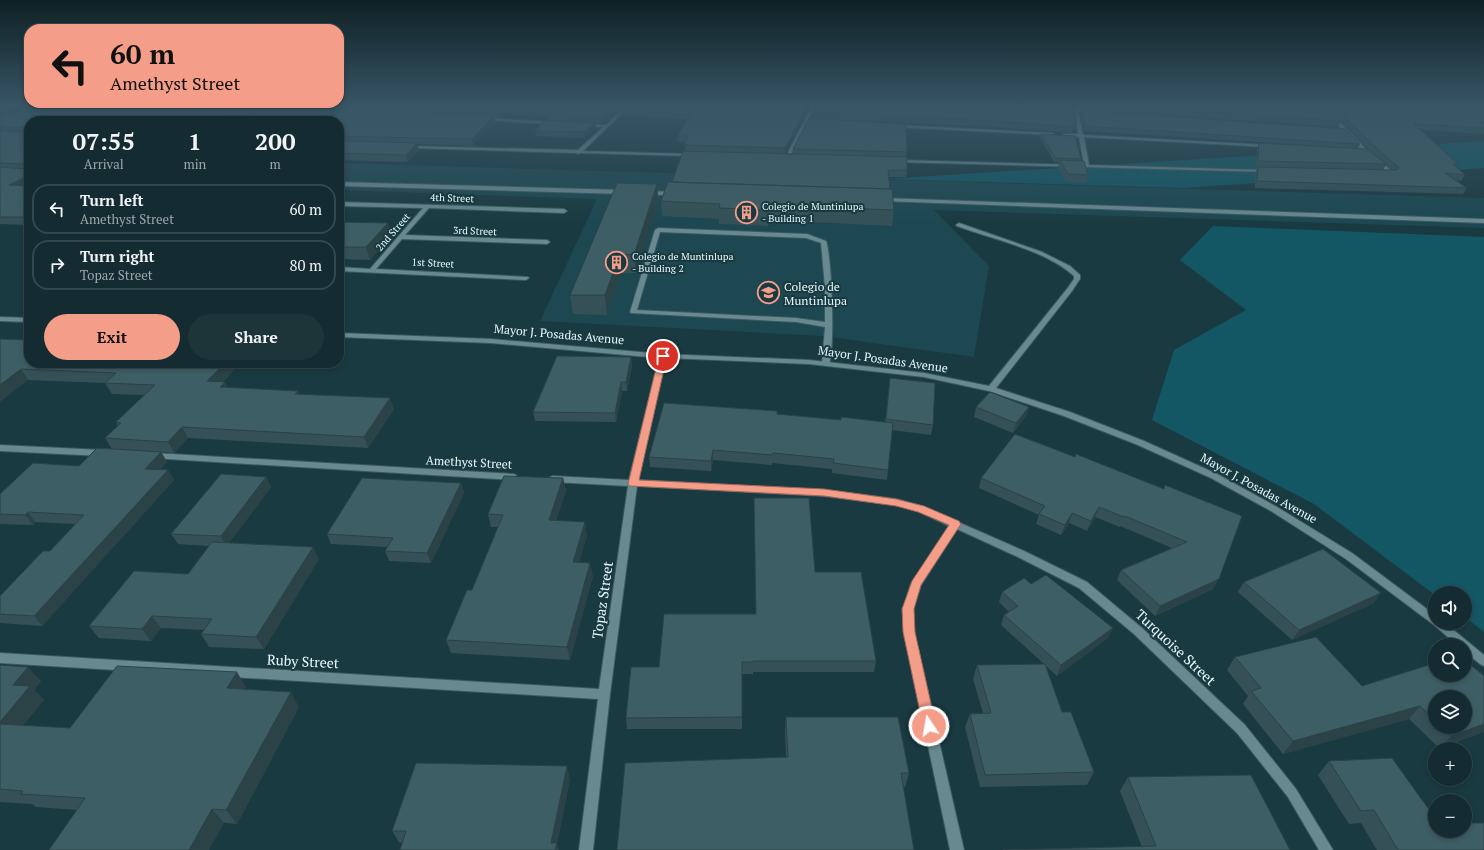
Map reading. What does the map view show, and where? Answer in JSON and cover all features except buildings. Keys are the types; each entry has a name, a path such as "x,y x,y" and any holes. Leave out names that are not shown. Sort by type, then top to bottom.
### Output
{"street":[{"path":"578,153 588,144"},
{"path":"780,157 790,158 796,144"},
{"path":"1083,144 1087,166"},
{"path":"1213,144 1271,147"},
{"path":"1358,144 1392,174 1384,174"},
{"path":"401,147 693,155"},
{"path":"1359,152 1366,152"},
{"path":"890,160 1274,171"},
{"path":"344,184 633,192"},
{"path":"641,193 680,194"},
{"path":"876,200 1484,221"},
{"name":"4th Street","path":"344,204 564,210"},
{"name":"2nd Street","path":"372,270 428,206"},
{"path":"959,225 1055,259 1073,271 1077,276 1077,279 1070,290 991,389"},
{"path":"826,363 828,325 827,264 824,242 807,236 658,230 633,312 796,320 828,325"},
{"name":"3rd Street","path":"401,237 547,242"},
{"name":"1st Street","path":"344,269 526,278"},
{"path":"0,319 24,320"},
{"name":"Mayor J. Posadas Avenue","path":"344,335 491,341 663,356 826,363 924,375 991,389 1066,414 1140,443 1214,476 1274,509 1349,556 1428,616"},
{"name":"Topaz Street","path":"586,850 604,694 633,484 663,356"},
{"path":"0,448 111,454"},
{"name":"Amethyst Street","path":"142,456 522,477"},
{"path":"546,478 633,484 824,492 896,502 921,509 955,524 916,584 908,609 909,632 957,850"},
{"name":"Turquoise Street","path":"955,524 1083,584 1138,631 1242,729 1292,793 1326,850"},
{"path":"1446,630 1484,661"},
{"name":"Ruby Street","path":"0,658 604,694"}],"shaded area":[{"path":"1442,144 1484,144 1484,168 1183,188 884,179"},
{"name":"Colegio de Muntinlupa","path":"344,163 1484,198 1484,228 934,210 989,266 974,357 823,336 540,321 597,199 344,190"},
{"path":"1213,226 1484,237 1484,632 1472,623 1472,586 1428,586 1428,590 1314,504 1152,420 1174,350 1246,310 1180,260"}],"place":[{"name":"Colegio de Muntinlupa - Building 1","path":"747,212"},
{"name":"Colegio de Muntinlupa - Building 2","path":"617,262"},
{"name":"Colegio de Muntinlupa","path":"769,293"}],"route":[{"path":"663,356 633,484 824,492 896,502 921,509 955,524 916,584 908,609 909,632 929,726"}]}
